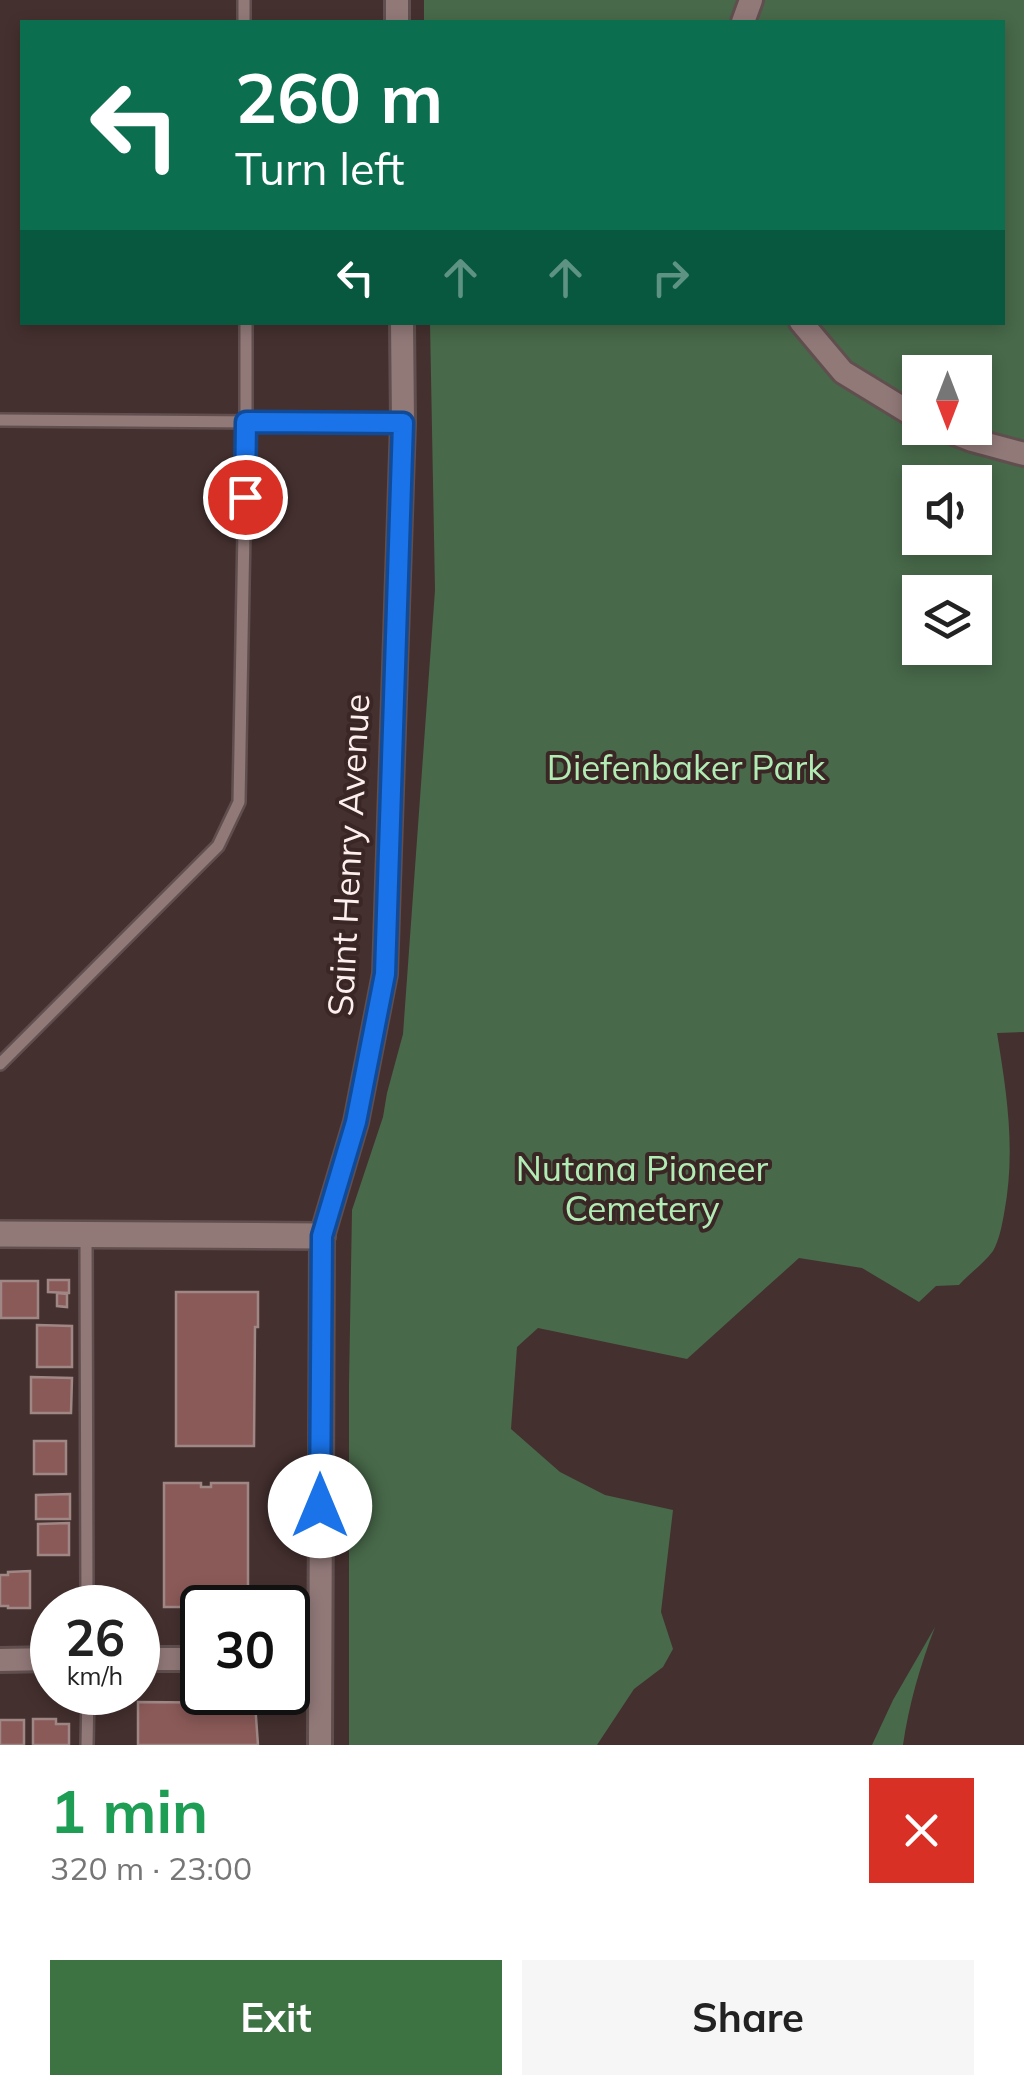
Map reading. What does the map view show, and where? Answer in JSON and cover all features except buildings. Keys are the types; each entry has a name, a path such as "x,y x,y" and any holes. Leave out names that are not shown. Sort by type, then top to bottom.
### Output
{"street":[{"name":"Saint Henry Avenue","path":"320,1745 322,1236 356,1122 385,974 403,423 402,325"},
{"path":"803,325 843,372 902,408"},
{"path":"991,445 1024,454"},
{"path":"0,1234 322,1236"},
{"path":"310,1659 320,1659"},
{"path":"0,1660 30,1660"}],"lane":[{"path":"0,1064 218,846 238,802 246,325"},
{"path":"0,420 403,423"},
{"path":"86,1234 87,1585"},
{"path":"87,1745 88,1715"}],"green space":[{"path":"424,0 1024,0 1024,1032 997,1033 1010,1145 1001,1228 993,1251 959,1285 936,1286 919,1302 862,1268 799,1258 687,1359 538,1328 517,1347 511,1429 560,1472 605,1495 673,1510 661,1612 673,1649 663,1667 634,1689 597,1745 349,1745 352,1210 383,1117 403,1034 435,590 430,325 1005,325 1005,20 424,20"},
{"path":"935,1627 916,1685 903,1745 872,1745 893,1700"}],"route":[{"path":"245,497 246,422 403,423 385,974 356,1122 322,1236 320,1506"}],"park label":[{"name":"Diefenbaker Park","path":"686,768"},
{"name":"Nutana Pioneer Cemetery","path":"642,1189"}]}
